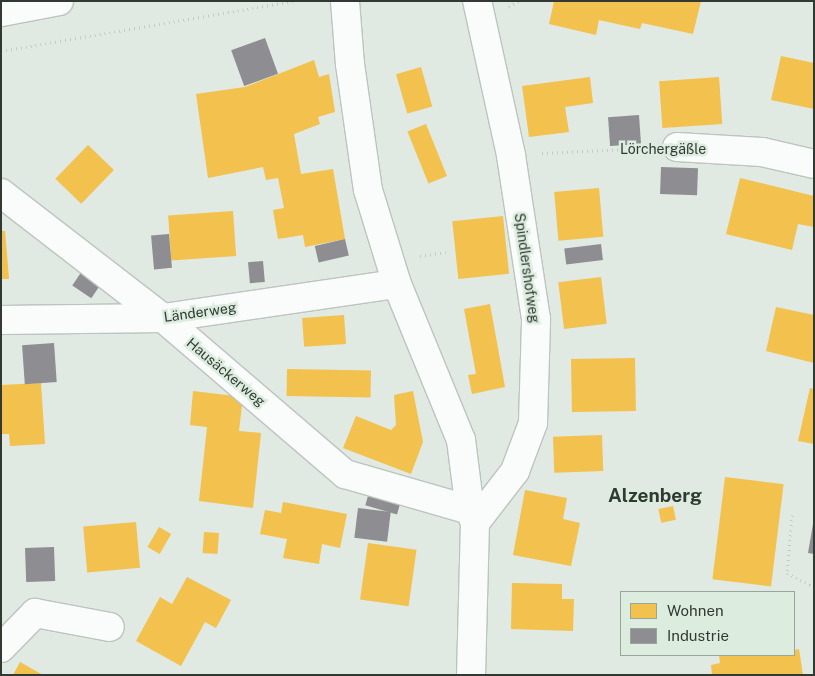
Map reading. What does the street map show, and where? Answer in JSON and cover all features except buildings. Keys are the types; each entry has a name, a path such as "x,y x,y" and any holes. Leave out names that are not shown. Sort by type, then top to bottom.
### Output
{"street":[{"path":"1,12 59,1"},
{"path":"345,1 350,64 368,190 397,284 461,440 473,517 471,675"},
{"name":"Spindlershofweg","path":"473,517 515,471 532,423 536,319 511,154 477,1"},
{"name":"Lörchergäßle","path":"677,147 762,152 814,164"},
{"name":"Hausäckerweg","path":"1,193 163,318 345,474 473,517"},
{"name":"Länderweg","path":"1,320 163,318 397,284"},
{"path":"1,648 36,613 110,627"}],"path":[{"path":"1,50 294,1"},
{"name":"Lörchergäßle","path":"511,154 677,147"},
{"path":"792,515 787,573 814,587"}],"district":[{"name":"Alzenberg","path":"655,496"}]}
